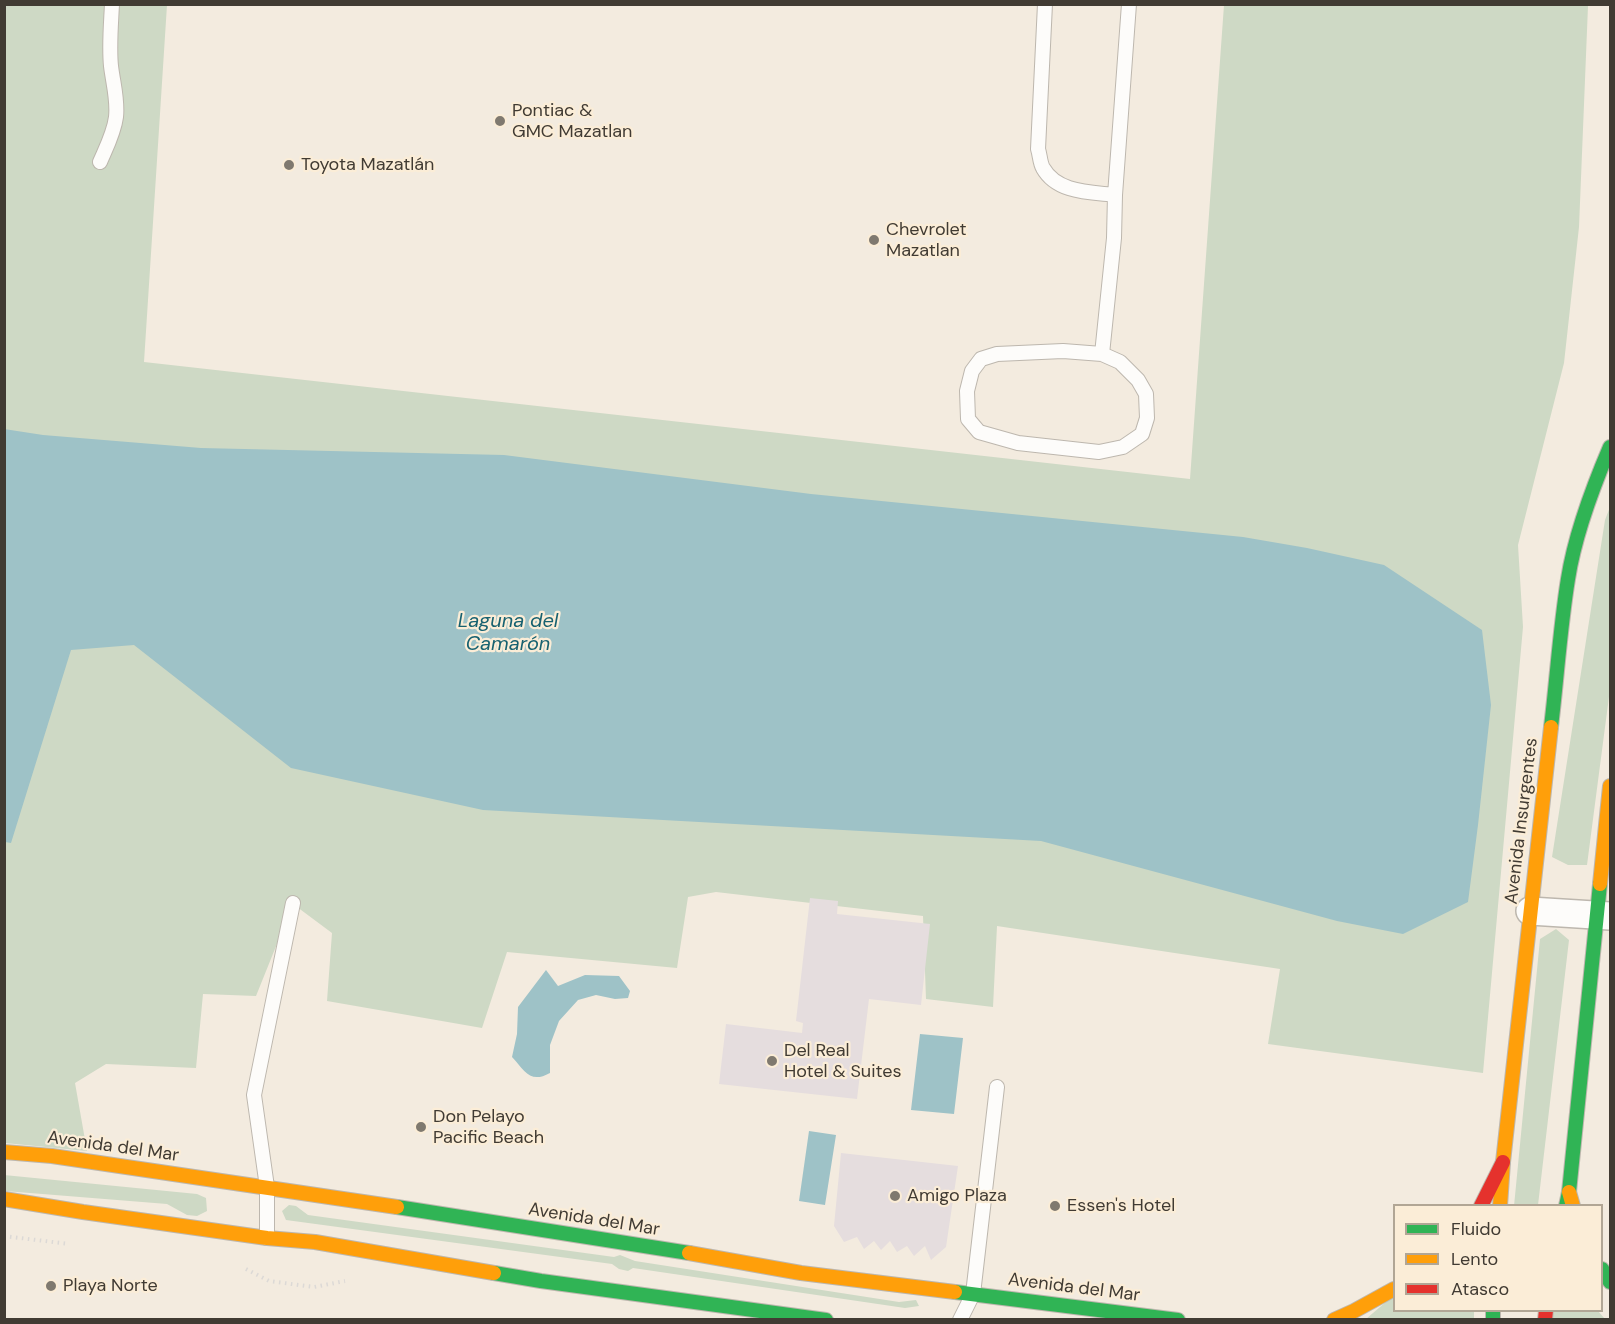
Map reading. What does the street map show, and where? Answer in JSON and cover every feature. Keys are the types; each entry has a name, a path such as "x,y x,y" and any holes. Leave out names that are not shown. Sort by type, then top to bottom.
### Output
{"main road":[{"name":"Avenida Insurgentes","path":"1500,1204 1530,911 1569,578 1578,533 1599,472 1611,447"},
{"path":"1569,1201 1604,915 1611,786"},
{"name":"Avenida del Mar","path":"4,1152 52,1156 267,1187 630,1243 801,1274 1178,1320"},
{"path":"1482,1204 1503,1162"},
{"path":"4,1199 267,1238 315,1242 541,1281 826,1320"},
{"path":"1334,1320 1393,1290"}],"street":[{"path":"1530,911 1604,915"}],"lane":[{"path":"100,162 116,117 111,64 112,4"},
{"path":"1045,4 1038,150 1042,167 1054,182 1072,190 1115,195"},
{"path":"1102,354 1114,238 1129,4"},
{"path":"1063,351 1102,354 1120,362 1138,380 1146,394 1147,418 1142,434 1123,447 1100,452 1018,442 979,432 968,419 968,391 972,371 981,359 997,354 1063,351"},
{"path":"267,1238 267,1187 254,1095 293,903"},
{"path":"960,1320 973,1294 997,1087"}],"path":[{"path":"4,1236 76,1245"},
{"path":"236,1268 247,1269 269,1281 303,1286 314,1287 344,1281 355,1282"}],"green space":[{"path":"1582,4 1588,6 1579,227 1564,363 1518,545 1523,627 1483,1073 1268,1044 1280,969 997,926 993,1007 926,999 923,916 716,892 688,897 677,968 507,952 482,1028 327,1001 332,933 293,904 256,996 203,994 196,1068 106,1064 75,1083 87,1151 5,1143 4,5 167,5 144,362 1190,479 1224,5"},
{"path":"1610,507 1610,689 1587,865 1568,865 1552,857 1605,520"},
{"path":"1556,929 1569,940 1538,1204 1514,1204 1540,939"},
{"path":"4,1175 197,1194 206,1198 207,1211 197,1216 187,1215 167,1204 5,1191"},
{"path":"289,1205 296,1206 308,1215 614,1257 620,1255 635,1261 899,1302 916,1300 919,1306 905,1308 633,1268 628,1271 612,1264 286,1220 282,1211"},
{"path":"1393,1296 1393,1312 1474,1312 1474,1319 1366,1319"},
{"path":"1553,1312 1599,1312 1605,1319 1551,1320"}],"water":[{"name":"Laguna del Camarón","path":"4,429 43,435 201,448 504,455 811,494 1243,537 1384,565 1482,630 1491,705 1468,902 1403,934 1337,921 1041,841 483,810 291,768 134,645 71,650 11,843 5,842"},
{"path":"546,970 558,986 585,975 619,976 630,991 628,998 615,999 596,995 578,1000 559,1021 550,1045 550,1073 537,1077 524,1071 512,1057 517,1034 518,1007"},
{"path":"920,1034 963,1038 954,1114 911,1110"},
{"path":"809,1131 836,1135 825,1205 799,1201"}],"building":[{"path":"810,898 838,901 837,914 930,924 921,1005 869,999 857,1099 719,1084 726,1024 802,1033 803,1023 796,1021"},
{"name":"Amigo Plaza","path":"841,1153 958,1166 946,1247 931,1260 925,1246 914,1256 907,1246 897,1252 890,1241 881,1250 874,1241 864,1249 857,1237 844,1242 834,1226"}],"traffic: fast":[{"path":"1551,727 1571,562 1585,512 1610,447"},
{"path":"1566,1204 1600,884"},
{"path":"397,1207 689,1253"},
{"path":"1603,1271 1610,1282"},
{"path":"494,1273 826,1320"},
{"path":"955,1292 1178,1320"},
{"path":"1493,1312 1493,1320"}],"traffic: slow":[{"path":"1500,1204 1551,727"},
{"path":"1600,884 1610,786"},
{"path":"4,1152 52,1156 397,1207"},
{"path":"1569,1192 1572,1204"},
{"path":"4,1199 267,1238 315,1242 494,1273"},
{"path":"689,1253 801,1273 955,1292"},
{"path":"1334,1320 1393,1290"}],"traffic: jam":[{"path":"1482,1204 1503,1162"},
{"path":"1545,1320 1546,1312"}],"place":[{"name":"Pontiac & GMC Mazatlan","path":"500,121"},
{"name":"Toyota Mazatlán","path":"289,165"},
{"name":"Chevrolet Mazatlan","path":"874,240"},
{"name":"Del Real Hotel & Suites","path":"772,1061"},
{"name":"Don Pelayo Pacific Beach","path":"421,1127"},
{"name":"Amigo Plaza","path":"895,1196"},
{"name":"Essen's Hotel","path":"1055,1206"},
{"name":"Playa Norte","path":"51,1286"}]}
